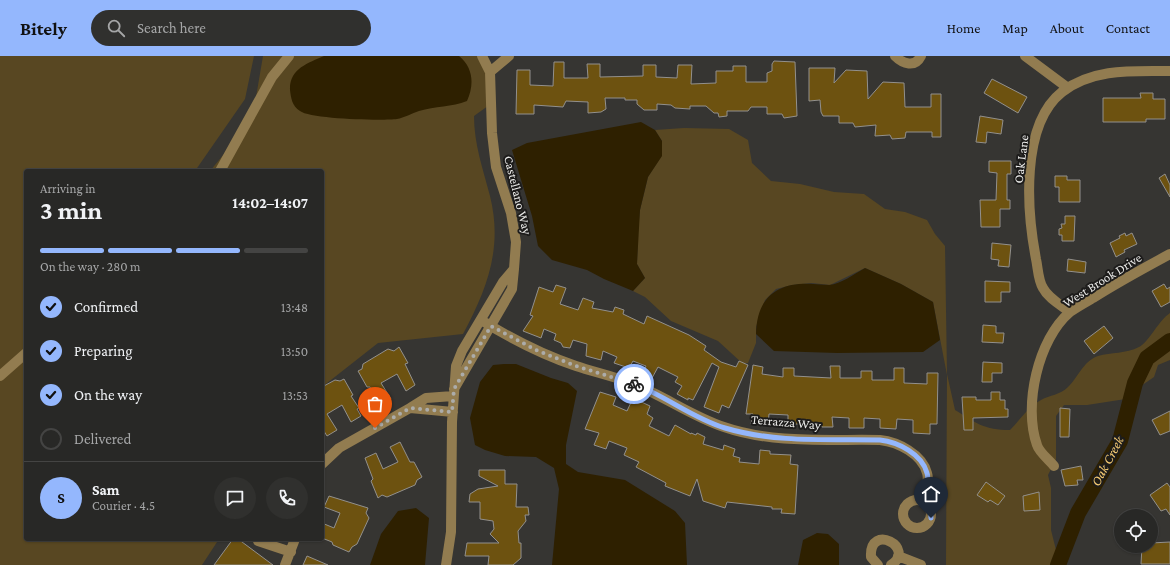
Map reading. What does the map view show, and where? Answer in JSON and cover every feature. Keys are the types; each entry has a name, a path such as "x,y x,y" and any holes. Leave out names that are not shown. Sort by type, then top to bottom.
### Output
{"street":[{"path":"221,169 272,77 289,56"},
{"name":"Castellano Way","path":"454,393 512,289 514,269 516,242 511,213 496,167 492,133 490,72 482,56"},
{"path":"490,72 509,56"},
{"path":"895,56 902,62 911,64 916,62 921,56"},
{"path":"1025,56 1068,88"},
{"name":"Oak Lane","path":"1070,312 1049,296 1043,289 1031,238 1031,165 1037,131 1053,103 1068,88 1084,79 1108,73 1170,71"},
{"name":"West Brook Drive","path":"1054,466 1037,447 1032,425 1032,400 1041,357 1046,343 1054,330 1070,312 1170,254"},
{"name":"Castellano Way","path":"446,565 451,532 452,412 456,366 462,351 503,282 514,269"},
{"name":"Terrazza Way","path":"481,320 536,350 576,366 646,388 696,416 725,428 764,436 880,440 893,442 919,460 928,474 922,501"},
{"path":"0,376 24,355"},
{"path":"324,462 339,448 426,398 454,393"},
{"path":"410,408 452,412"},
{"path":"878,565 873,561 871,552 872,547 878,541 886,539 894,543 898,551 898,556 891,565"},
{"path":"285,565 294,541"},
{"path":"260,543 291,552"},
{"path":"898,556 921,565"}],"shaded area":[{"path":"0,56 254,56 245,99 196,169 24,169 24,541 218,541 202,565 0,565"},
{"path":"263,56 477,56 487,72 492,103 474,116 474,126 477,146 494,215 495,233 486,284 463,334 378,343 324,385 324,169 212,169 224,154 255,103"},
{"path":"324,56 459,56 468,66 472,83 471,89 467,101 425,109 397,119 347,119 306,114 297,109 291,99 291,83 296,72 306,64"},
{"path":"641,122 655,130 662,141 662,156 648,177 640,210 637,264 645,278 633,291 587,270 552,260 538,246 532,216 512,150 527,143"},
{"path":"684,128 729,129 748,140 752,163 771,181 800,184 834,192 864,194 885,209 905,212 927,220 935,234 945,246 947,374 955,410 981,425 993,429 1010,430 1036,403 1044,398 1062,392 1068,387 1093,358 1129,351 1139,347 1170,313 1170,360 1158,365 1154,377 1135,390 1132,398 1087,405 1064,405 1056,416 1056,459 1048,475 1051,488 1051,530 1058,558 1058,565 946,565 947,375 933,302 901,284 865,268 830,285 812,283 792,285 776,289 765,300 756,327 756,343 748,363 742,363 718,341 671,321 645,297 633,291 645,278 637,264 640,210 648,177 662,155 662,141 655,130"},
{"path":"865,268 901,284 933,302 940,340 923,352 837,353 774,351 756,334 760,310 771,294 779,289 800,284 834,284 843,281"},
{"path":"516,364 568,383 577,391 566,445 566,464 578,472 625,480 675,511 685,523 687,565 552,565 559,489 554,468 536,457 505,456 485,450 475,445 470,418 480,382 493,365"},
{"path":"416,508 429,518 425,565 370,565 381,534 398,511"},
{"path":"817,533 828,534 839,544 839,565 798,565 803,540"}],"building":[{"path":"774,61 795,62 797,116 784,118 782,114 767,114 767,107 751,107 748,111 727,111 727,116 719,117 718,113 714,113 706,106 690,106 690,109 675,108 671,105 657,104 657,110 644,110 637,104 637,100 625,100 625,98 605,98 606,109 601,112 588,113 588,102 566,101 563,107 534,105 534,114 516,114 517,70 530,70 530,85 553,86 554,62 564,62 564,78 588,78 587,64 600,64 600,77 643,76 643,65 656,65 656,77 677,78 678,65 692,65 691,84 716,83 716,71 733,71 733,66 746,66 746,82 767,82 767,73 772,71 772,64"},
{"path":"809,68 835,68 834,83 846,70 867,71 868,99 883,82 904,83 905,107 931,107 931,94 941,94 941,137 932,137 932,132 906,132 905,138 892,139 890,135 875,136 876,125 855,127 853,123 839,123 839,116 823,116 821,112 820,100 809,101"},
{"path":"992,79 1027,97 1018,113 984,93"},
{"path":"1140,93 1153,93 1153,99 1165,99 1165,119 1146,119 1146,122 1103,122 1103,98 1141,98"},
{"path":"980,116 1003,120 1001,134 987,132 986,143 976,142"},
{"path":"989,161 1011,161 1011,174 1007,174 1007,200 1010,200 1010,209 1000,209 1000,227 981,227 980,200 996,200 997,173 989,172"},
{"path":"1165,174 1170,185 1170,197 1159,178"},
{"path":"1055,176 1067,176 1067,180 1080,180 1080,202 1059,202 1059,187 1055,187"},
{"path":"1065,216 1075,216 1074,241 1062,241 1062,235 1059,235 1059,229 1062,228 1061,224 1065,224"},
{"path":"1125,233 1126,236 1132,233 1137,244 1124,250 1125,252 1116,257 1110,243 1120,238 1119,236"},
{"path":"992,243 1011,245 1009,267 998,266 999,260 991,259"},
{"path":"1068,259 1086,262 1085,273 1067,271"},
{"path":"985,281 1010,282 1010,292 1001,292 1001,302 985,302"},
{"path":"1164,284 1167,289 1170,287 1170,302 1161,307 1152,291"},
{"path":"556,285 566,288 560,304 578,310 583,298 594,302 592,308 613,312 615,307 624,310 623,314 644,324 647,316 689,335 706,346 704,350 721,362 736,367 739,361 748,365 729,408 722,405 719,413 704,407 719,367 712,363 693,400 688,398 688,400 677,394 682,386 675,382 678,377 658,367 651,380 642,375 646,366 633,361 629,368 614,363 617,357 603,351 601,360 586,356 587,344 573,340 570,348 563,347 561,343 554,340 556,334 544,329 541,338 523,331 533,316 530,315 539,287 553,292"},
{"path":"983,325 996,326 996,333 1004,333 1003,343 982,342"},
{"path":"1104,326 1113,338 1094,354 1084,341"},
{"path":"399,347 408,363 405,364 415,385 406,391 397,374 381,383 391,399 381,405 370,387 367,387 358,371 362,369 363,364 388,349 394,351"},
{"path":"983,362 1002,363 1002,373 992,373 992,382 982,382"},
{"path":"753,365 763,367 762,374 783,377 783,368 794,368 794,376 831,378 830,366 840,366 840,378 861,378 861,371 872,371 872,380 894,380 894,368 904,368 904,383 927,384 927,373 938,373 937,424 930,424 930,434 913,433 913,420 897,419 896,429 880,428 880,419 864,418 864,428 849,428 849,418 832,417 833,427 822,427 821,425 816,426 816,424 788,424 788,415 769,414 768,424 762,422 762,425 751,424 753,414 746,414"},
{"path":"344,379 353,395 351,396 359,408 357,409 361,416 351,422 342,405 327,414 337,430 327,436 324,431 324,386 335,380 340,381"},
{"path":"600,392 616,397 613,405 627,411 633,398 650,406 647,414 653,418 649,426 669,436 675,425 691,434 696,435 697,433 705,437 703,444 723,450 724,445 735,449 733,456 740,458 739,462 759,464 760,450 770,451 770,454 791,455 790,464 798,465 795,514 781,513 782,509 772,509 772,507 727,502 725,508 703,501 697,479 690,496 665,486 666,483 636,467 639,462 624,455 627,448 609,441 606,449 594,445 599,433 585,429"},
{"path":"991,392 1000,392 1000,400 1005,400 1005,409 1008,409 1008,417 973,418 973,430 964,430 962,397 976,397 976,400 991,400"},
{"path":"1060,408 1070,409 1069,437 1060,437"},
{"path":"1170,411 1170,431 1160,435 1152,420"},
{"path":"400,442 410,462 414,462 422,477 417,480 415,485 387,497 382,495 378,498 371,481 373,479 365,458 376,453 383,469 398,462 390,447"},
{"path":"1081,466 1083,480 1077,480 1078,485 1065,486 1061,470"},
{"path":"479,470 505,470 505,484 517,484 516,507 528,507 529,515 525,515 526,521 518,531 519,543 521,543 521,558 513,565 488,565 489,556 465,556 467,543 499,543 490,534 494,529 493,521 480,519 480,502 469,502 470,494 478,489 498,486 479,476"},
{"path":"986,482 1005,496 998,505 990,500 988,502 977,495"},
{"path":"1167,483 1170,487 1170,515 1166,509 1161,511 1150,495"},
{"path":"1039,492 1040,510 1024,511 1023,496"},
{"path":"329,496 368,508 366,513 369,518 357,544 352,547 349,552 333,545 332,542 324,539 324,524 334,528 340,513 324,507"},
{"path":"232,541 241,541 273,565 214,565"},
{"path":"1170,542 1170,564 1141,564 1142,553 1158,553 1158,543"},
{"path":"307,556 328,565 303,565"}],"waterway":[{"name":"Oak Creek","path":"1058,565 1078,513 1120,441 1135,383 1147,358 1170,341"}],"way so far":[{"path":"375,428 410,408 452,412 454,389 491,326 536,350 576,366 634,384"}],"route":[{"path":"634,384 646,388 696,416 725,428 764,436 880,440 893,442 903,447 919,460 928,474 922,501 930,508 931,518"}]}
